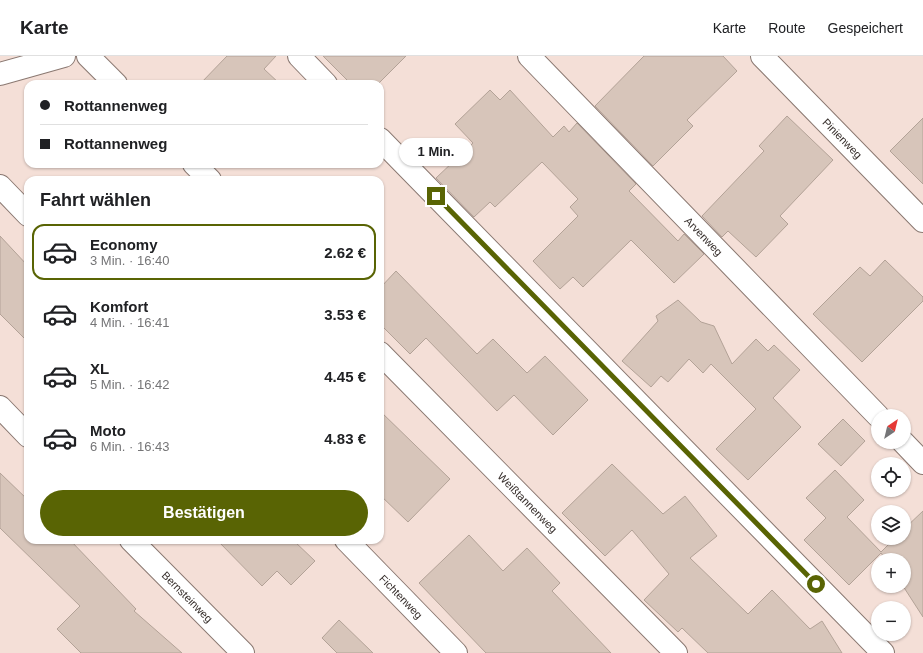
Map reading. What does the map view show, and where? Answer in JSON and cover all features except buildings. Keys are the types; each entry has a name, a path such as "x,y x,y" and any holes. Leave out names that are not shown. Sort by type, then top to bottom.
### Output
{"street":[{"path":"0,74 64,56"},
{"path":"88,56 112,80"},
{"path":"299,56 322,80"},
{"name":"Arvenweg","path":"529,56 871,409"},
{"name":"Pinienweg","path":"762,56 923,221"},
{"path":"384,143 883,653"},
{"path":"198,168 206,176"},
{"path":"0,186 24,211"},
{"name":"Weißtannenweg","path":"384,357 676,653"},
{"path":"0,407 24,432"},
{"path":"910,449 923,463"},
{"name":"Bernsteinweg","path":"135,544 243,653"},
{"name":"Fichtenweg","path":"350,544 456,653"}],"route":[{"path":"436,196 816,584"}]}
